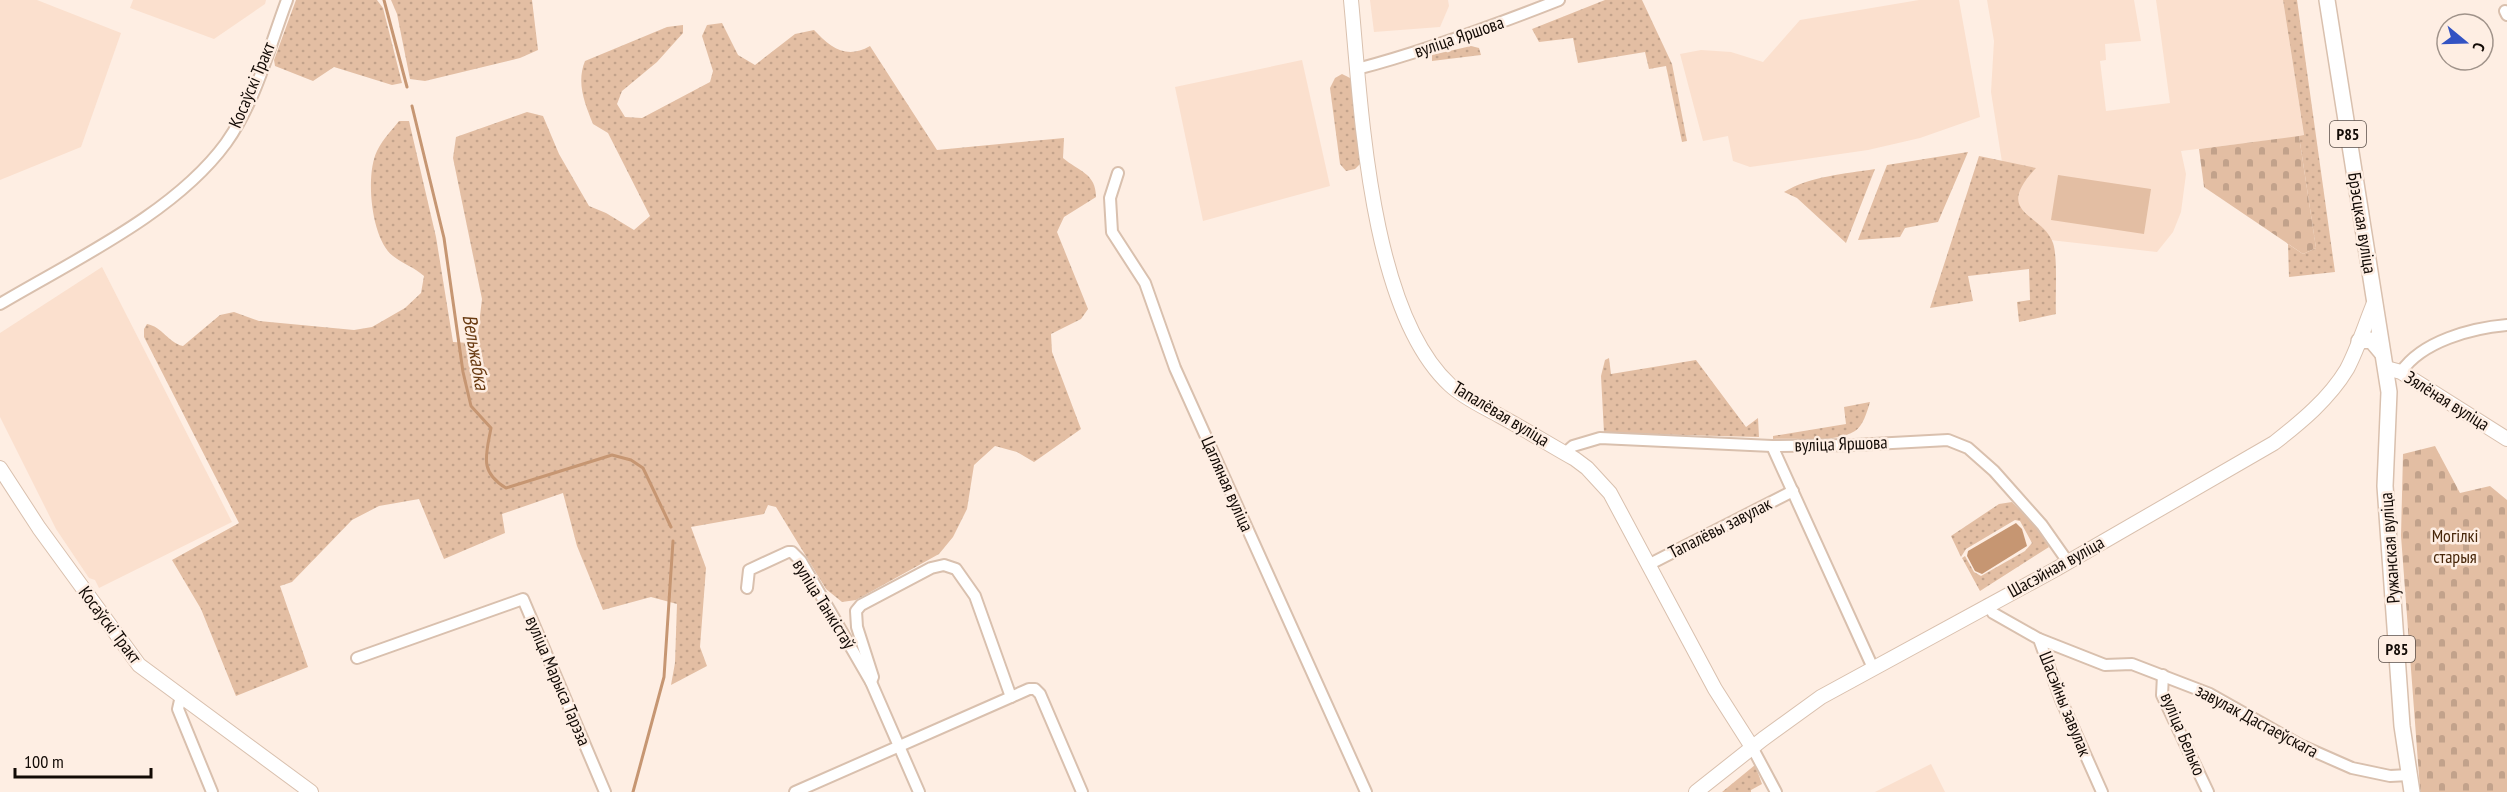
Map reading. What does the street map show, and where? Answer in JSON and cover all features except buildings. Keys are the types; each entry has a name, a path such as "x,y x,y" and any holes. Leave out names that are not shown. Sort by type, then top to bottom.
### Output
{"main road":[{"name":"Тапалёвая вуліца","path":"1351,0 1357,69 1379,235 1399,298 1424,351 1451,385 1565,453 1587,468 1610,493 1715,688 1752,747"},
{"name":"Брэсцкая вуліца","path":"2327,0 2374,303"},
{"name":"Шасэйная вуліца","path":"1696,792 1752,747 1821,698 2068,562 2274,443 2327,396 2346,370 2374,303"},
{"name":"Ружанская вуліца","path":"2374,303 2385,362 2389,400 2385,486 2402,726 2412,792"},
{"path":"2359,341 2371,340 2385,362"},
{"name":"Зялёная вуліца","path":"2385,362 2507,439"},
{"name":"Косаўскі Тракт","path":"0,468 39,528 139,665 311,792"}],"street":[{"name":"Косаўскі Тракт","path":"0,304 156,210 208,164 226,143 242,117 287,0"},
{"name":"вуліца Яршова","path":"1357,69 1394,59 1515,18 1559,0"},
{"name":"Цагляная вуліца","path":"1118,173 1110,198 1112,232 1145,283 1175,368 1366,792"},
{"path":"2402,372 2408,362 2447,339 2463,333 2507,325"},
{"name":"вуліца Яршова","path":"1565,453 1573,446 1600,438 1772,446 1855,445 1948,440 1958,442 1994,471 2042,525 2068,562"},
{"path":"1772,446 1873,668"},
{"name":"Тапалёвы завулак","path":"1648,565 1793,491"},
{"name":"вуліца Танкістаў","path":"747,588 749,570 792,552 808,571 871,682 919,792"},
{"name":"вуліца Танкістаў","path":"871,682 873,677 857,627 856,611 861,605 931,568 944,566 956,570 975,596 1011,697"},
{"name":"вуліца Марыса Тарэза","path":"357,658 523,599 605,792"},
{"name":"Шасэйны завулак","path":"1988,605 1994,613 2039,639 2061,700 2102,792"},
{"name":"завулак Дастаеўскага","path":"2039,639 2104,665 2132,664 2210,694 2302,746 2352,768 2390,776 2409,775"},
{"name":"вуліца Белько","path":"2163,675 2162,694 2208,792"},
{"path":"795,792 1029,689 1035,689 1040,694 1082,792"},
{"path":"181,696 178,709 212,792"},
{"path":"1752,747 1776,792"}],"shaded area":[{"path":"0,0 37,0 121,33 81,147 0,180"},
{"path":"133,0 266,0 265,4 214,39 130,8"},
{"path":"1370,0 1448,0 1449,6 1440,27 1374,32"},
{"path":"1919,0 1959,0 1980,117 1920,138 1868,150 1750,167 1733,161 1728,136 1703,141 1680,54 1701,50 1731,52 1763,62 1800,20"},
{"path":"1987,0 2134,0 2141,41 2105,44 2106,60 2100,61 2106,111 2170,103 2156,0 2283,0 2304,136 2181,151 2186,174 2181,212 2173,232 2157,252 2041,239 2010,213 1991,92 1994,41"},
{"path":"1302,60 1330,186 1203,221 1175,87"},
{"path":"102,267 232,522 99,588 95,580 89,578 56,529 0,417 0,333"},
{"path":"2016,523 2022,529 2027,546 1982,574 1975,571 1967,556 1968,551"},
{"path":"1931,764 1945,792 1875,792"}],"green space":[{"path":"296,0 377,0 383,8 402,83 392,85 334,67 313,81 275,66 274,60"},
{"path":"391,0 532,0 538,50 520,58 425,81 410,79 397,14"},
{"path":"1605,0 1642,0 1672,64 1687,141 1682,142 1666,66 1649,69 1645,52 1578,63 1573,38 1539,42 1532,29"},
{"path":"2283,0 2297,0 2335,272 2289,277 2288,244 2303,254 2316,248 2299,136 2304,135"},
{"path":"722,23 738,55 755,65 795,34 814,30 826,42 846,52 870,46 937,150 1064,138 1063,158 1090,178 1096,197 1064,217 1057,232 1088,309 1081,319 1051,334 1052,352 1081,429 1034,462 1017,452 995,446 974,465 967,509 953,537 939,554 856,600 842,602 826,589 776,507 768,505 764,514 691,527 706,568 700,647 707,666 671,685 675,663 677,604 651,597 603,610 577,546 563,493 502,514 505,533 444,559 419,499 379,506 352,520 292,582 280,586 308,667 236,696 201,609 172,560 239,523 144,337 147,324 157,328 183,346 220,315 234,312 259,321 354,330 372,327 405,308 421,293 424,276 393,256 386,248 375,222 371,175 373,162 384,139 399,121 409,121 436,237 453,342 470,343 478,333 482,299 453,158 456,137 527,112 543,116 559,154 589,206 606,213 634,230 650,216 608,133 593,124 581,85 585,61 667,27 683,25 683,33 657,62 622,91 617,104 625,117 642,118 710,82 713,71 702,36 707,25"},
{"path":"1471,46 1479,48 1481,55 1432,61 1432,55"},
{"path":"1342,74 1350,78 1353,87 1360,153 1360,164 1355,169 1346,171 1340,164 1330,88 1335,78"},
{"path":"2299,136 2316,248 2303,254 2204,187 2199,149"},
{"path":"1968,152 1938,222 1905,228 1900,237 1858,240 1887,165"},
{"path":"1979,156 2036,168 2024,183 2019,195 2019,204 2024,212 2047,233 2053,243 2056,267 2056,314 2019,322 2017,302 2030,300 2029,269 1968,276 1973,301 1930,308"},
{"path":"1875,169 1846,243 1797,198 1784,192 1816,179"},
{"path":"2058,175 2151,189 2144,234 2051,220"},
{"path":"1609,358 1611,374 1696,360 1746,427 1758,418 1759,437 1604,433 1601,376 1605,360"},
{"path":"1870,402 1860,426 1847,435 1827,439 1773,439 1773,436 1846,424 1844,407"},
{"name":"Могілкі старыя","path":"2435,446 2460,493 2490,486 2507,500 2507,792 2421,792 2420,789 2401,536 2403,454"},
{"path":"2012,502 2036,527 2049,547 1980,591 1962,558 1965,556 1974,572 1981,576 2025,551 2032,543 2020,521 2015,520 1966,549 1961,557 1951,536 1999,504"},
{"path":"1755,765 1762,784 1751,792 1722,792"}],"waterway":[{"name":"Вельжабка","path":"384,0 407,87"},
{"name":"Вельжабка","path":"412,106 444,238 463,372 471,406 491,428 486,462 492,476 506,488 612,455 631,460 643,468 671,527"},
{"name":"Вельжабка","path":"633,792 664,677 673,541"}]}
